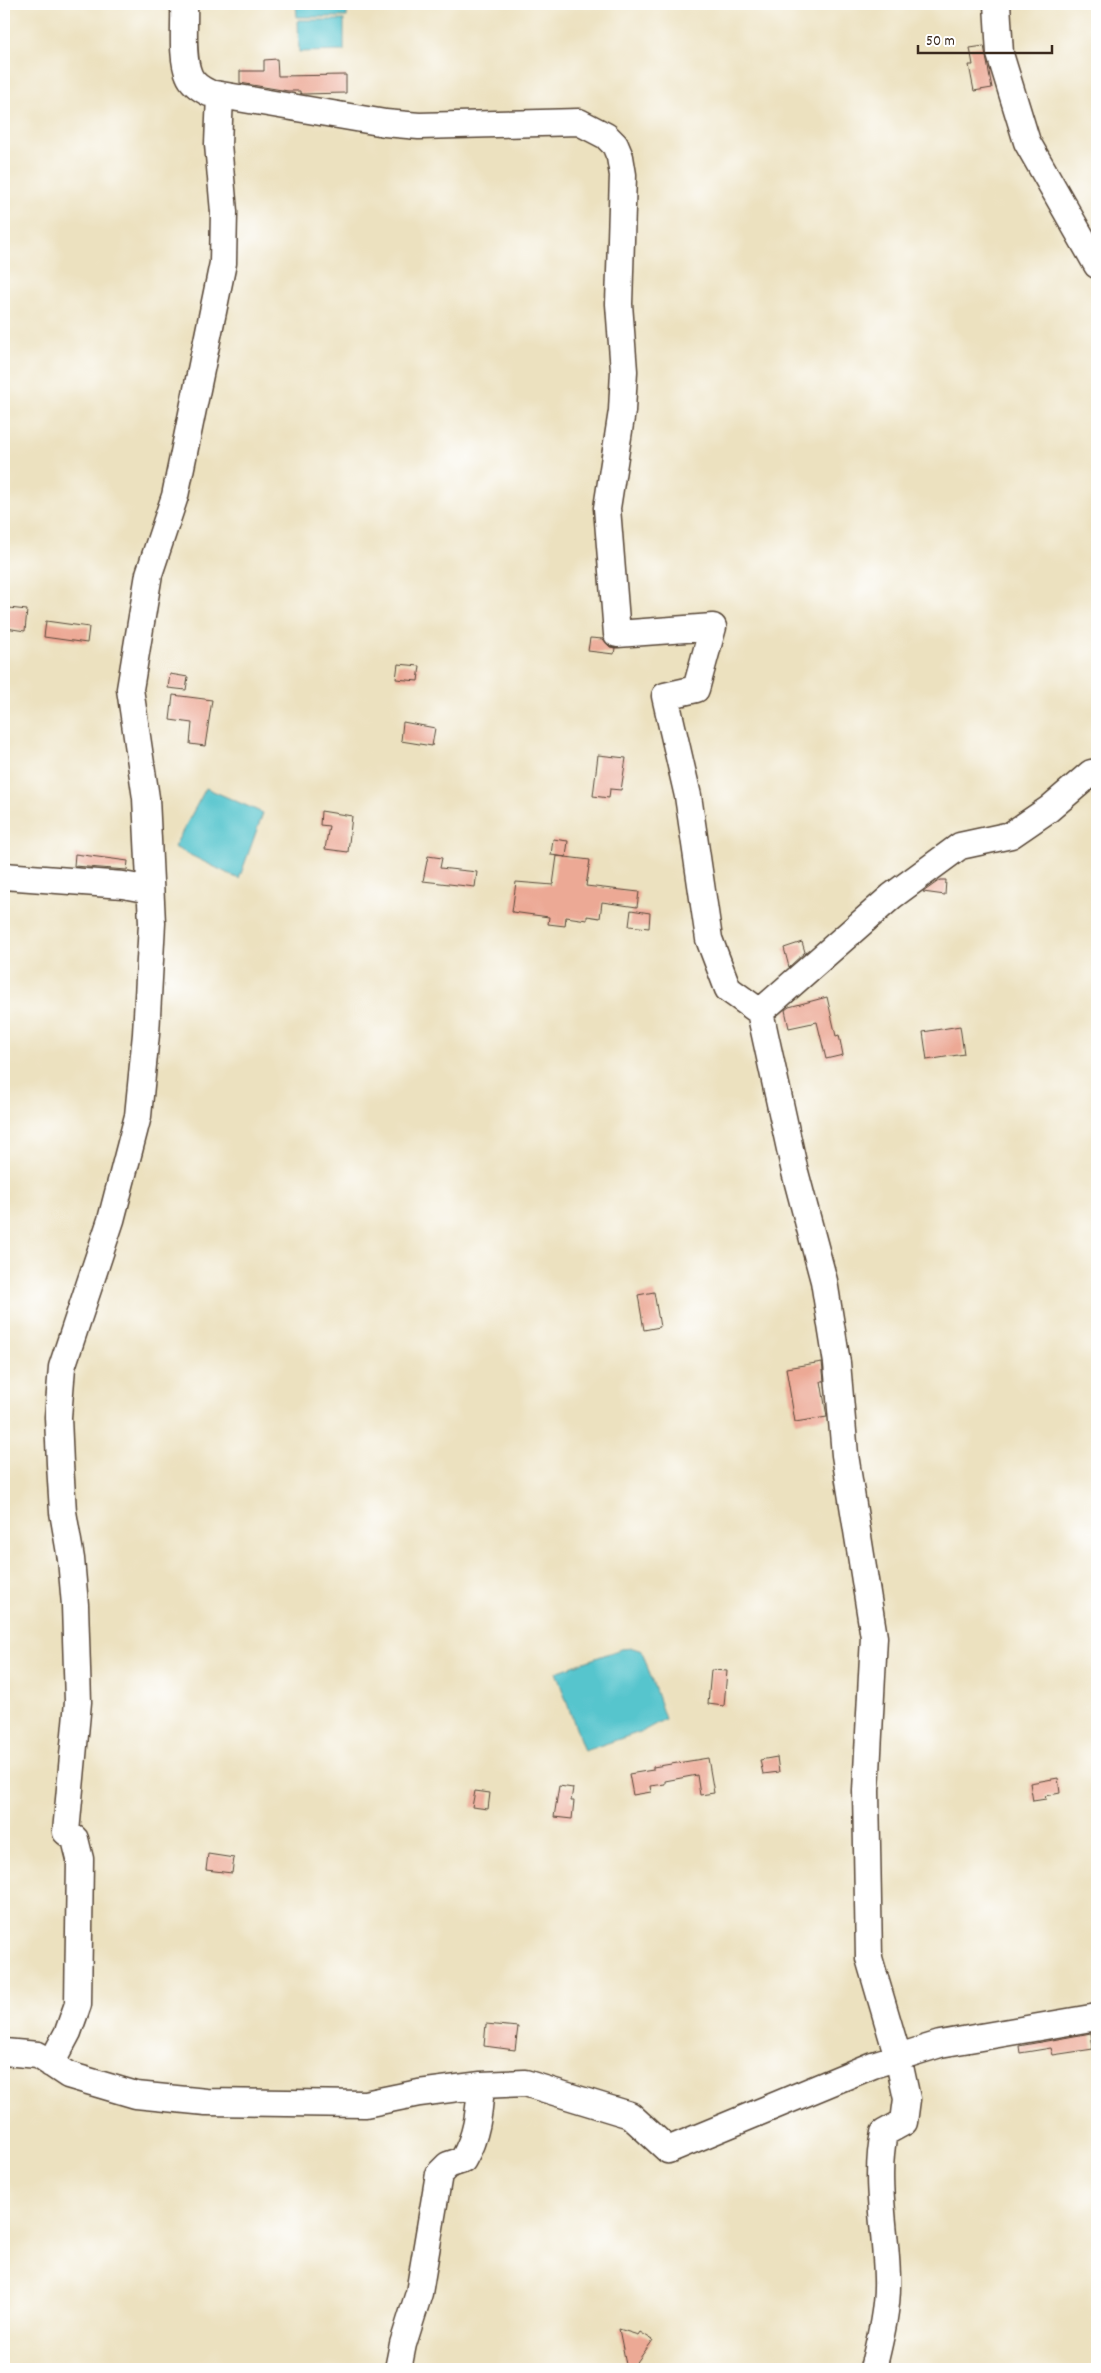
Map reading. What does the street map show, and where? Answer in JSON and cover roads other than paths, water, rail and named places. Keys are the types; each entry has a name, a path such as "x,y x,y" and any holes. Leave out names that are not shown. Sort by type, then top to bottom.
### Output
{"street":[{"path":"184,4 185,51 188,74 200,88 220,95 376,122 410,125 579,122 606,136 615,145 620,157 623,183 619,304 624,371 622,411 607,508 617,634 713,627 696,689 665,696 688,796 709,939 728,989 760,1012 795,1172 824,1281 837,1363 845,1455 874,1637 866,1791 869,1958 898,2057 907,2099 904,2122 884,2133 882,2146 879,2184 887,2280 883,2328 873,2369"},
{"path":"997,4 1000,54 1027,142 1097,265"},
{"path":"51,2064 68,2032 78,2004 79,1974 80,1859 75,1838 66,1832 78,1702 75,1605 71,1559 63,1512 58,1417 62,1367 111,1220 138,1116 147,1016 152,923 146,798 130,689 149,574 175,496 223,263 224,212 218,144 220,95"},
{"path":"760,1012 892,896 960,846 1011,835 1049,809 1090,773 1097,772"},
{"path":"4,876 123,885 150,890"},
{"path":"4,2052 38,2055 68,2075 136,2095 206,2102 365,2104 419,2092 481,2085 525,2083 630,2116 668,2150 874,2065 898,2057 940,2044 1097,2017"},
{"path":"398,2369 403,2344 419,2293 439,2174 448,2165 462,2160 473,2143 479,2111 481,2085"}],"water":[{"path":"296,4 347,4 347,17 297,17"},
{"path":"298,20 344,20 344,51 299,52"},
{"path":"206,788 263,813 239,879 174,847"},
{"path":"633,1648 642,1651 665,1719 643,1731 584,1751 556,1672 621,1649"}]}
